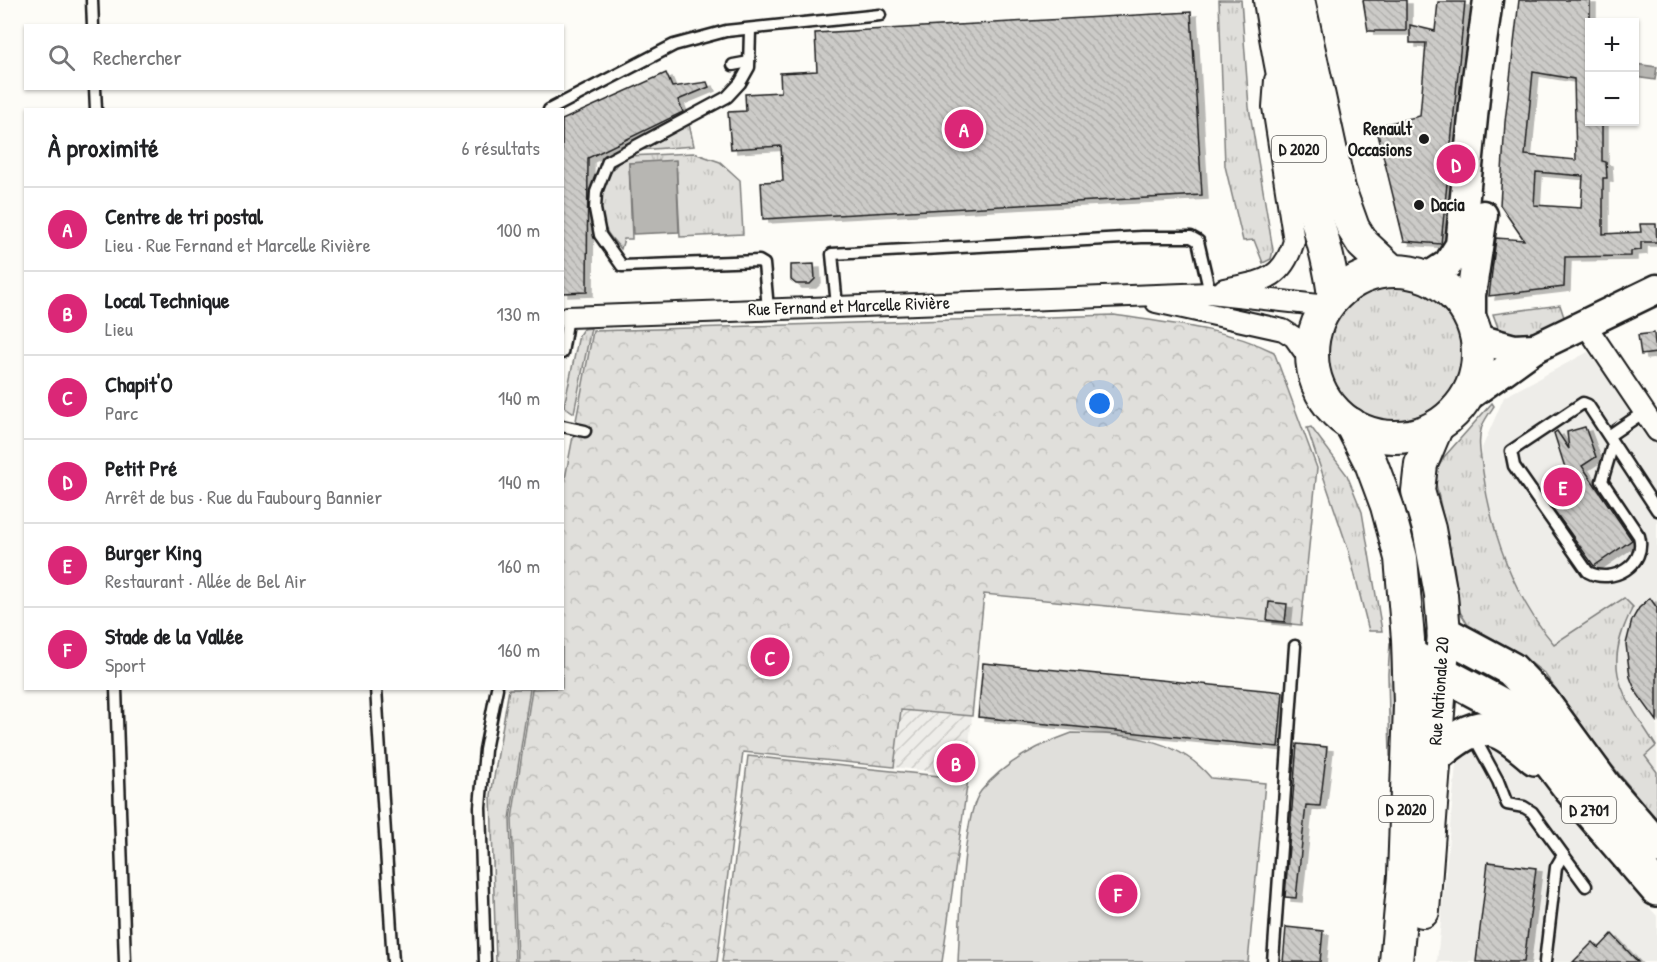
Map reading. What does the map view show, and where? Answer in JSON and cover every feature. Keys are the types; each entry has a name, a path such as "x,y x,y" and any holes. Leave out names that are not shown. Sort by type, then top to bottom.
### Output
{"highway":[{"name":"D 2701","path":"1444,633 1511,669 1542,701 1605,788 1657,847"},
{"name":"D 2701","path":"1410,656 1511,710 1570,788 1657,889"},
{"name":"D 2701","path":"1470,730 1487,729 1504,733 1570,788"},
{"path":"1435,756 1470,730"}],"main road":[{"name":"D 2020","path":"1270,0 1278,53 1306,183 1332,270 1330,302"},
{"name":"D 2020","path":"1298,0 1339,189 1353,228 1363,244 1392,271"},
{"path":"1428,277 1448,264 1460,244 1488,0"},
{"path":"1481,54 1488,159 1482,226 1471,294 1474,329 1514,349 1535,348"},
{"name":"Rue Nationale 20","path":"1392,271 1428,277 1446,288 1461,302 1474,329 1478,363 1467,397 1454,414 1420,434 1384,436 1351,424 1332,408 1319,387 1312,364 1314,334 1330,302 1360,278 1392,271"},
{"path":"1467,397 1535,348 1657,288"},
{"name":"Rue Nationale 20","path":"1351,424 1371,463 1387,506 1401,558 1410,656 1404,876 1396,962"},
{"name":"Rue Nationale 20","path":"1418,962 1444,633 1442,595 1429,529 1418,491 1420,464 1437,426"}],"street":[{"path":"1210,293 1263,282 1275,275 1290,255 1294,241 1273,107 1278,53"},
{"name":"Rue Fernand et Marcelle Rivière","path":"565,317 1210,293 1330,302"},
{"name":"Rue Fernand et Marcelle Rivière","path":"1130,297 1283,330 1294,337 1312,364"},
{"path":"1585,324 1657,431"}],"lane":[{"path":"92,0 93,24"},
{"path":"553,108 674,45 726,31 880,15"},
{"path":"750,30 749,62 746,74 727,97 688,120 613,156 600,180 595,209 600,235 622,266 759,261 764,264 767,272 768,309"},
{"path":"733,64 749,62"},
{"path":"95,90 96,108"},
{"path":"837,306 832,254 1142,237 1191,237 1198,241 1210,293"},
{"path":"1644,412 1612,440 1602,481 1639,536 1641,544 1636,559 1616,576 1598,578 1588,572 1514,466 1510,452 1582,404 1588,405 1612,440 1657,510"},
{"path":"564,426 585,431"},
{"path":"1273,962 1295,646"},
{"path":"116,690 125,962"},
{"path":"376,690 393,962"},
{"path":"484,962 480,807 485,750 497,690"},
{"path":"1470,730 1498,781 1507,804 1524,807 1532,812 1586,886"},
{"path":"1545,962 1556,867 1563,855"}],"shaded area":[{"path":"1639,65 1657,67 1655,80 1639,78"},
{"path":"676,160 679,232 633,234 629,163"},
{"path":"1588,352 1643,425 1657,424 1657,790 1579,691 1517,592 1489,520 1481,475 1482,448 1504,397"},
{"path":"901,710 972,716 966,776 894,767"},
{"path":"1472,741 1520,753 1592,845 1657,916 1657,962 1437,962 1456,765 1464,747"}],"green space":[{"path":"1219,0 1241,0 1249,107 1273,250 1271,259 1263,263 1254,240 1243,241 1225,166"},
{"path":"689,124 694,146 638,150"},
{"path":"694,153 720,162 740,180 743,234 680,237 676,161 629,163 632,239 624,239 621,249 606,231 600,209 606,182 615,166 628,156"},
{"path":"1394,285 1420,291 1443,305 1457,328 1463,354 1457,380 1443,403 1420,417 1394,423 1368,417 1345,403 1331,380 1325,354 1331,328 1345,305 1368,291"},
{"path":"1560,305 1565,320 1531,337 1500,333 1493,314"},
{"path":"1114,315 1216,332 1256,344 1274,352 1317,468 1301,625 984,594 972,716 901,710 894,767 743,752 717,962 517,962 512,819 532,690 564,690 564,484 593,331"},
{"path":"591,328 574,413 564,406 579,335 583,329"},
{"path":"1492,403 1494,406 1482,426 1480,437 1480,455 1487,495 1506,563 1527,606 1540,626 1554,644 1624,598 1633,607 1623,629 1618,648 1617,665 1619,680 1625,695 1656,746 1645,756 1657,772 1657,820 1606,758 1544,673 1514,650 1468,625 1460,612 1454,567 1436,484 1438,468 1444,457"},
{"path":"1311,427 1347,475 1362,512 1382,631 1369,631 1349,552 1307,428"},
{"path":"1390,643 1399,643 1400,756 1390,756 1388,674"},
{"path":"509,690 530,690 510,819 515,962 496,962 491,795"},
{"path":"1072,733 1147,740 1182,753 1211,778 1265,783 1248,962 958,962 966,846 975,804 981,791 1011,763 1034,749"},
{"path":"748,756 968,779 942,962 722,962"}],"building":[{"path":"1363,0 1406,0 1406,31 1368,31"},
{"path":"1519,0 1590,0 1590,18 1585,18 1585,126 1602,126 1602,161 1606,162 1607,178 1603,178 1603,234 1641,232 1640,224 1656,224 1657,242 1641,242 1641,250 1631,251 1631,256 1565,257 1564,287 1489,296 1496,238 1524,240 1500,205 1505,122","holes":["1533,72 1574,79 1576,160 1525,155","1536,172 1583,176 1581,208 1534,205"]},
{"path":"1438,2 1465,2 1441,244 1404,241 1376,126 1420,116 1426,43 1410,43 1410,25 1435,31"},
{"path":"1191,12 1202,195 763,219 761,182 783,181 781,146 731,149 728,112 746,111 745,94 781,92 780,73 817,71 815,33"},
{"path":"666,73 672,87 707,82 709,87 678,100 683,112 588,158 587,292 564,293 564,119"},
{"path":"814,264 815,279 810,284 796,284 791,280 791,265"},
{"path":"1654,333 1656,353 1641,355 1638,335"},
{"path":"1585,427 1596,457 1582,466 1632,540 1594,566 1543,495 1568,477 1554,433 1557,431 1569,449 1567,432"},
{"path":"1650,598 1657,608 1657,721 1636,692 1630,677 1626,644 1632,620 1639,608"},
{"path":"1269,602 1287,604 1285,622 1267,620"},
{"path":"983,663 1283,692 1278,747 978,717"},
{"path":"1297,744 1327,747 1320,806 1306,805 1296,898 1285,897"},
{"path":"1488,862 1536,868 1524,962 1476,962"},
{"path":"1286,927 1323,931 1320,962 1283,962"},
{"path":"1612,934 1638,962 1573,962 1593,942 1599,948"}],"place":[{"name":"Centre de tri postal","path":"964,129"},
{"name":"Renault Occasions","path":"1424,139"},
{"name":"Petit Pré","path":"1456,164"},
{"name":"Dacia","path":"1419,205"},
{"name":"Burger King","path":"1563,487"},
{"name":"Chapit'O","path":"770,657"},
{"name":"Local Technique","path":"956,763"},
{"name":"Stade de la Vallée","path":"1118,894"}]}
